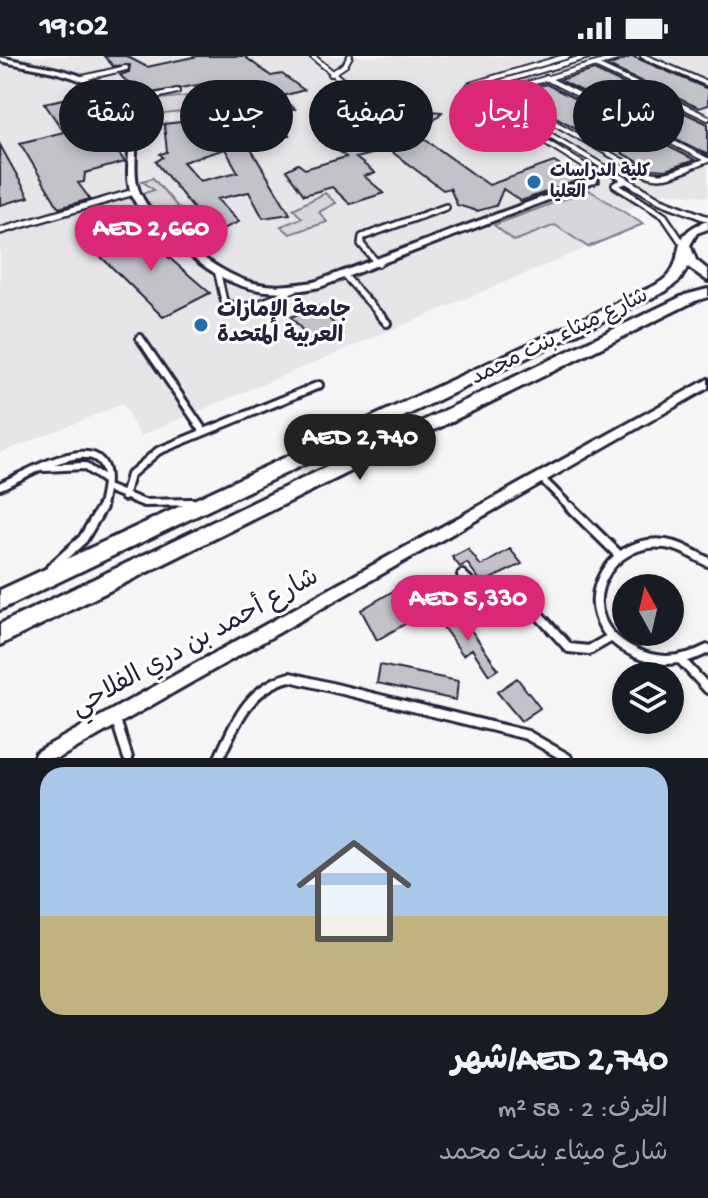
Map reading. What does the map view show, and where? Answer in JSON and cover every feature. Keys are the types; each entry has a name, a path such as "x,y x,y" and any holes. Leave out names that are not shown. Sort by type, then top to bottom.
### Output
{"main road":[{"path":"708,222 692,231 684,247 690,262 708,277"},
{"name":"شارع ميثاء بنت محمد","path":"0,600 661,288 678,275 685,258 684,247"},
{"name":"شارع ميثاء بنت محمد","path":"0,635 690,298 708,293"}],"street":[{"path":"0,59 86,80"},
{"path":"135,152 134,192 149,216 218,274 251,288 294,289 345,276 594,181"},
{"name":"شارع أحمد بن دري الفلاحي","path":"42,758 708,383"}],"lane":[{"path":"312,56 339,80"},
{"path":"331,74 345,65 350,56"},
{"path":"493,80 568,56"},
{"path":"589,56 488,86 481,94 628,182 708,222"},
{"path":"624,56 500,92 651,177 663,178 708,160"},
{"path":"643,56 708,84"},
{"path":"575,60 594,65 708,118"},
{"path":"83,78 126,68"},
{"path":"546,78 708,160"},
{"path":"164,94 177,91"},
{"path":"557,149 596,174 594,181"},
{"path":"628,182 615,185 664,216 684,247"},
{"path":"0,231 134,192"},
{"path":"378,264 361,244 362,237 446,207"},
{"path":"218,274 224,301 234,307 249,307 294,289"},
{"path":"345,276 387,323"},
{"path":"140,338 204,432"},
{"path":"124,497 130,475 147,457 319,385"},
{"path":"0,486 65,456 89,454 101,464 106,484 98,520 84,539 26,588"},
{"path":"41,469 77,464 95,470 106,484 124,497 155,505 213,501"},
{"path":"540,477 619,555"},
{"path":"708,562 671,546 642,546 619,555 604,569 596,589 596,613 610,638 642,657 661,661 681,660 708,649"},
{"path":"462,575 477,593 484,595 506,588 520,592 569,648 589,650 610,638"},
{"path":"681,660 708,689"},
{"path":"219,758 251,696 273,680 290,677 527,735 567,758"},
{"path":"114,717 128,758"}],"shaded area":[{"name":"جامعة الإمارات العربية المتحدة","path":"0,56 708,56 708,197 667,192 623,211 643,224 140,436 123,404 0,453"},
{"path":"180,97 180,112 164,114 164,99"},
{"path":"153,178 211,246 198,251 152,213 141,194 154,190 142,181"},
{"path":"589,190 643,224 588,247 555,225 514,241 494,225"},
{"path":"325,193 336,203 319,212 327,222 290,234 281,226 302,218 293,209"}],"building":[{"path":"104,56 126,56 147,67 198,56 244,56 271,76 282,74 290,80 180,80 180,88 164,91 164,80 125,80 120,75 129,72 130,65 113,66"},
{"path":"632,56 708,89 708,105 699,108 684,101 684,80 638,80 608,66"},
{"path":"594,70 615,80 573,80 573,87 560,80"},
{"path":"293,82 304,90 293,93"},
{"path":"557,90 573,98 573,127 557,118"},
{"path":"59,100 59,125 44,103"},
{"path":"433,111 442,112 433,121"},
{"path":"684,113 708,124 708,155 684,143"},
{"path":"180,122 180,152 215,152 183,162 200,181 238,172 227,152 253,152 290,214 263,218 249,192 217,199 239,222 213,233 156,162 163,157 160,154 167,152 164,124"},
{"path":"59,133 59,152 118,152 125,162 85,173 84,182 78,183 90,199 59,208 20,143"},
{"path":"0,145 29,197 0,205"},
{"path":"433,145 489,185 554,162 582,179 521,201 503,189 496,206 477,211 457,205 450,188 443,190 392,152 433,152"},
{"path":"340,152 377,152 356,158 375,173 364,176 384,193 350,204 332,187 304,195 286,170 298,164 305,169 346,157"},
{"path":"620,152 679,152 695,160 666,170 651,169"},
{"path":"137,230 210,293 163,317 93,249"},
{"path":"318,306 343,334 315,345 291,317"},
{"path":"468,549 481,566 510,549 522,564 482,583 467,563 460,567 452,557"},
{"path":"395,590 403,602 408,599 419,616 377,640 361,610"},
{"path":"448,614 463,635 471,630 498,669 489,675 472,649 463,655 438,620"},
{"path":"380,665 458,681 456,700 377,683"},
{"path":"517,678 540,708 521,721 497,692"}],"place":[{"name":"كلية الدراسات العليا","path":"534,182"},
{"name":"جامعة الإمارات العربية المتحدة","path":"201,325"}]}
